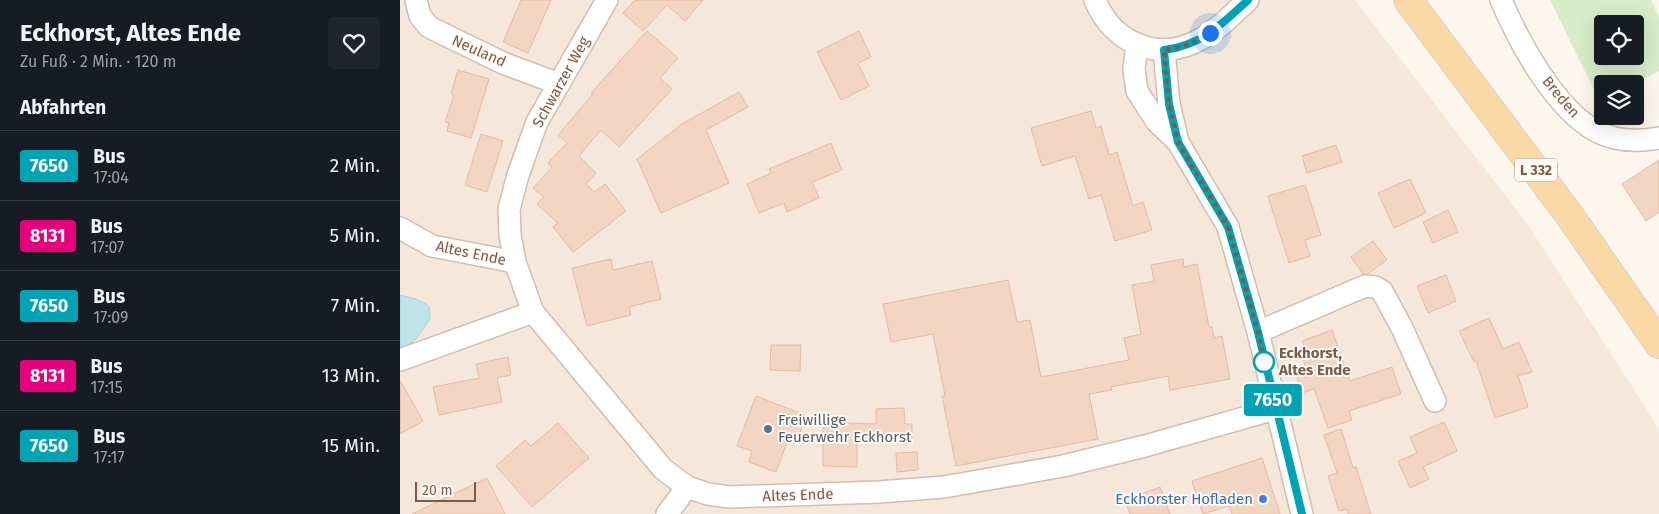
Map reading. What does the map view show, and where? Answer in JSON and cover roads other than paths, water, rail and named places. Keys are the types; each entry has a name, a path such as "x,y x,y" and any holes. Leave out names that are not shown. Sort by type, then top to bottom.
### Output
{"main road":[{"name":"L 332","path":"1408,0 1570,216 1659,344"}],"street":[{"name":"Neuland","path":"416,0 420,16 429,27 503,63 559,84"},
{"name":"Schwarzer Weg","path":"533,312 516,262 510,235 509,209 518,175 537,122 608,0"},
{"path":"1095,0 1107,23 1121,36 1150,49 1164,50 1180,48 1200,40 1220,27 1248,0"},
{"name":"Breden","path":"1501,0 1533,62 1558,98 1578,120 1597,132 1619,139 1637,142 1659,138"},
{"path":"1137,44 1134,69 1137,91 1157,122 1178,142 1228,227 1258,332 1275,409 1302,514"},
{"path":"1164,50 1169,104 1178,142"},
{"name":"Altes Ende","path":"400,228 432,246 516,262"},
{"path":"1258,332 1365,286 1374,287 1382,291 1402,328 1435,401"},
{"path":"400,360 533,312"},
{"name":"Altes Ende","path":"533,312 663,469 687,487 708,494 729,497 869,492 944,487 1063,466 1146,446 1275,409"},
{"path":"667,514 687,487"}],"water":[{"path":"400,295 416,299 429,306 430,319 416,339 407,346 400,347"}],"place":[{"name":"Eckhorst, Altes Ende","path":"1264,362"},
{"name":"Freiwillige Feuerwehr Eckhorst","path":"768,429"},
{"name":"Eckhorster Hofladen","path":"1263,499"}]}
